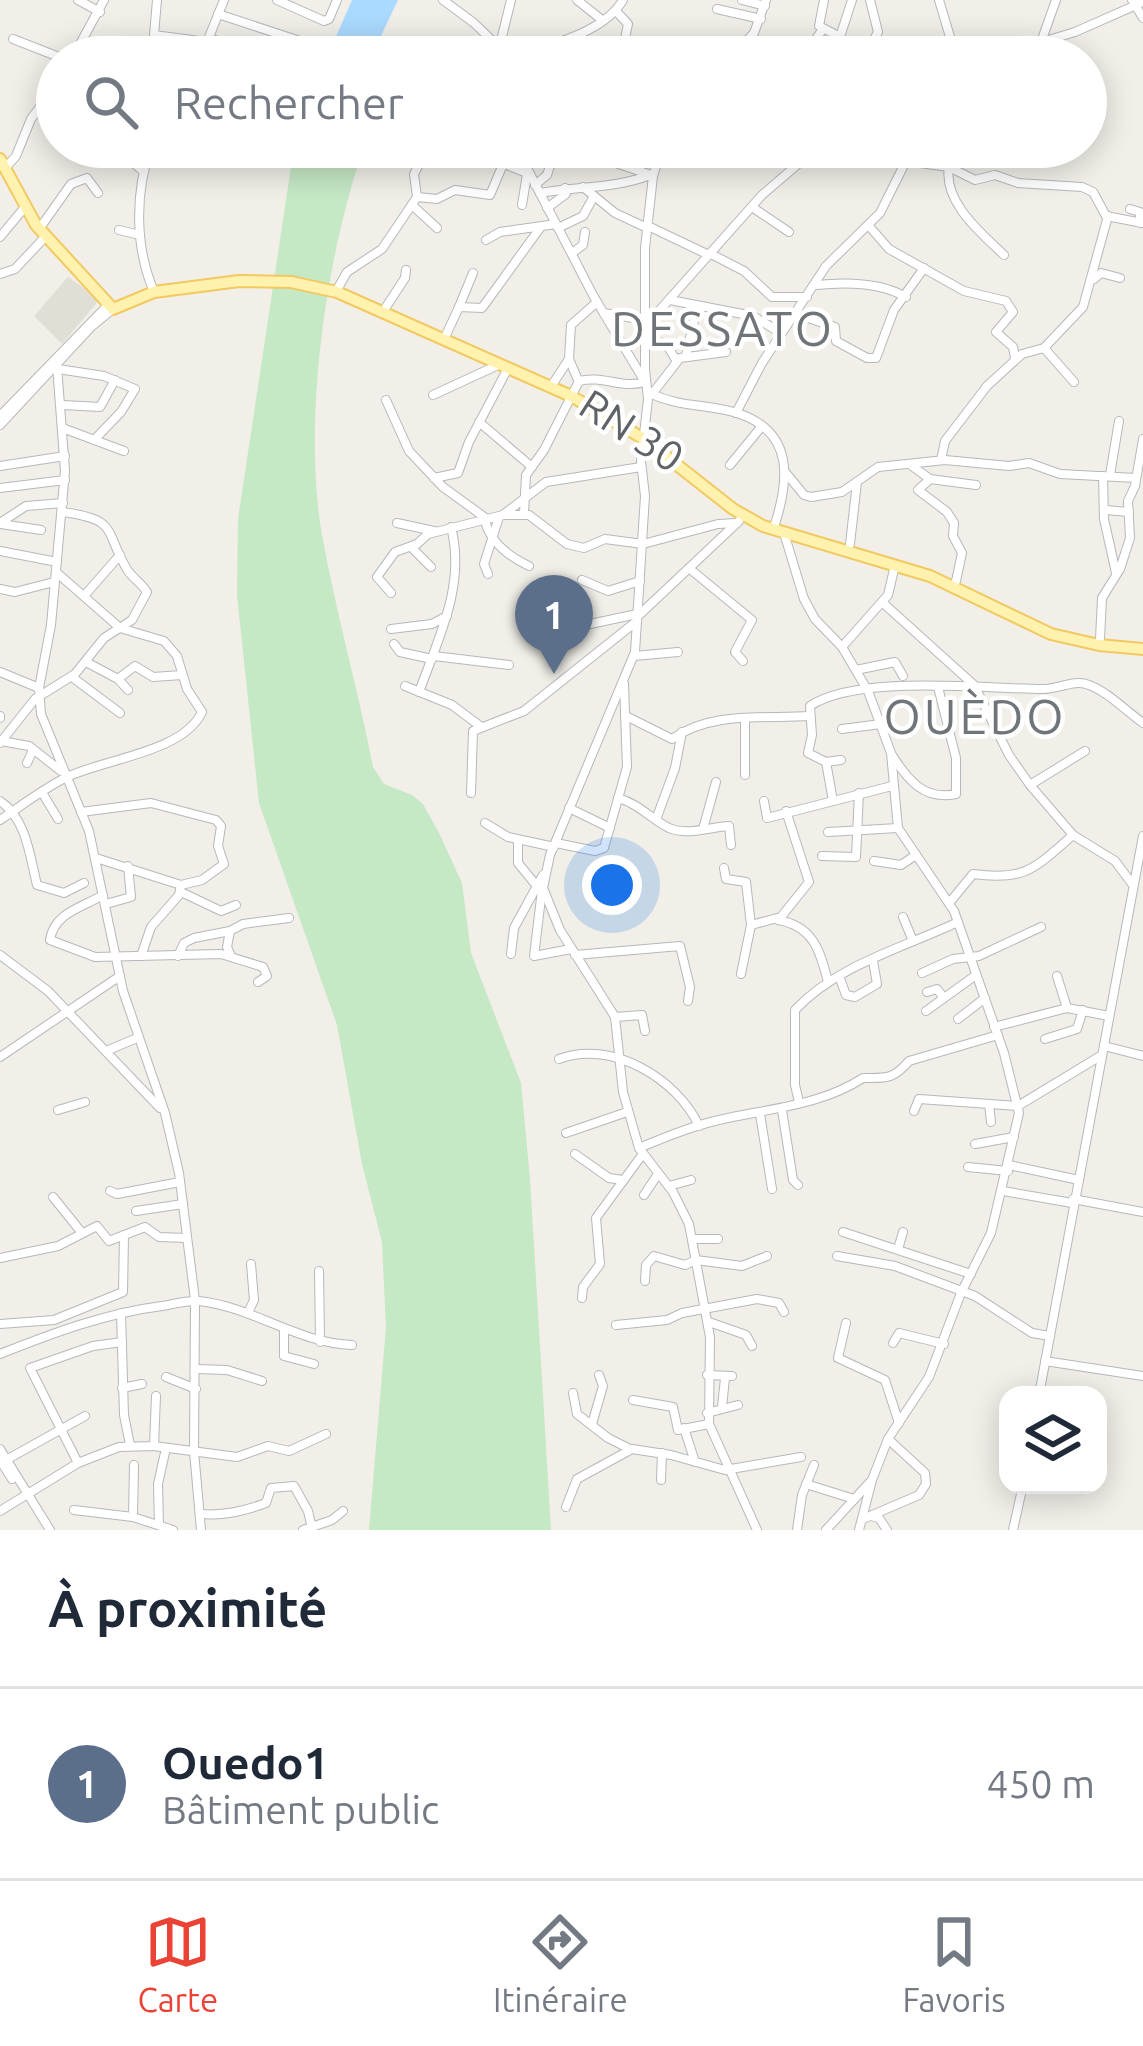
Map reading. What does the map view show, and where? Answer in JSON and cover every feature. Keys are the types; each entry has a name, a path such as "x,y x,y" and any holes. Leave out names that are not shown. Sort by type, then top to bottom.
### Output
{"main road":[{"path":"2,164 44,231 113,305"},
{"path":"2,164 44,231"},
{"name":"RN 30","path":"113,305 152,287 261,275 338,288 574,390 736,504 779,528 931,576 1052,634 1099,645 1143,646"},
{"name":"RN 30","path":"113,305 194,286 291,282 359,300 503,366 574,390"},
{"name":"RN 30","path":"644,436 741,520 850,544 956,581 1053,628 1143,646"}],"street":[{"path":"78,0 100,12"},
{"path":"86,36 104,0"},
{"path":"157,0 154,35 165,36"},
{"path":"210,36 224,0"},
{"path":"277,0 324,21 337,0"},
{"path":"443,0 486,36"},
{"path":"503,36 512,0"},
{"path":"577,0 602,20"},
{"path":"572,36 616,11 623,0"},
{"path":"742,0 765,3 752,36"},
{"path":"824,0 819,23 838,36"},
{"path":"840,36 852,0"},
{"path":"870,0 875,36"},
{"path":"939,0 950,36"},
{"path":"1043,36 1056,0"},
{"path":"1057,36 1137,3 1143,18"},
{"path":"717,9 761,19"},
{"path":"616,11 628,24 626,36"},
{"path":"218,14 285,36"},
{"path":"818,36 823,29"},
{"path":"13,39 36,48"},
{"path":"2,164 36,116"},
{"path":"139,168 144,172"},
{"path":"145,168 138,218 141,254 152,287"},
{"path":"338,288 347,272 382,249 414,201 417,168"},
{"path":"414,201 437,199 455,190 490,195 501,168"},
{"path":"513,168 533,181 565,188 617,186 651,175"},
{"path":"526,168 648,390"},
{"path":"521,205 523,189 547,175 549,168"},
{"path":"630,168 651,175"},
{"path":"511,954 514,928 539,887 634,656 648,390 646,226 654,168"},
{"path":"645,328 791,168"},
{"path":"736,413 781,333 840,248 869,226 901,168"},
{"path":"949,168 950,190 974,227 1004,255"},
{"path":"951,168 975,180 995,176 1018,184 1031,181 1082,187 1094,192 1101,212 1108,216 1139,216"},
{"path":"0,274 15,269 75,182 87,178 98,193"},
{"path":"581,186 615,212 744,271 772,298 807,297"},
{"path":"547,208 566,194 565,188"},
{"path":"571,254 583,244 594,196"},
{"path":"414,201 437,228"},
{"path":"0,237 25,206"},
{"path":"752,208 789,232"},
{"path":"940,460 951,433 987,386 1015,359 1044,348 1083,307 1108,216"},
{"path":"486,240 500,232 585,223"},
{"path":"869,226 890,249 924,268 970,293 1006,301 1013,312 996,332 1015,350 1015,359"},
{"path":"460,307 482,308 540,228"},
{"path":"118,230 140,235"},
{"path":"796,314 835,327 836,341 871,359 880,355 892,314 924,268"},
{"path":"386,307 406,270"},
{"path":"446,335 473,273"},
{"path":"1093,280 1101,273 1120,278"},
{"path":"814,285 844,282 892,290 905,297"},
{"path":"668,300 753,316 781,333"},
{"path":"574,390 568,359 572,321 597,302"},
{"path":"0,425 113,305"},
{"path":"0,416 113,305"},
{"path":"648,390 681,358 697,307"},
{"path":"604,313 645,328 681,358 726,352"},
{"path":"1044,348 1074,382"},
{"path":"554,382 568,359"},
{"path":"433,395 503,366"},
{"path":"434,478 442,473 457,475 503,366"},
{"path":"58,368 135,389 94,440"},
{"path":"58,368 65,480 39,692 41,714 96,858 120,976 165,1113 180,1182 195,1300 194,1451 201,1530"},
{"path":"524,513 530,469 574,390 602,378 648,390 673,404 736,413 762,427 781,452 786,489 779,528 803,599 842,647 868,691 891,754 910,783 940,795 956,794 956,758 938,687"},
{"path":"63,405 100,407 115,380"},
{"path":"386,400 401,438 434,478 486,520 491,537 510,557 529,566"},
{"path":"1117,574 1105,521 1106,475 1119,421"},
{"path":"479,422 546,482"},
{"path":"730,466 762,427"},
{"path":"64,428 124,451"},
{"path":"1100,639 1102,598 1130,538 1128,501 1143,440"},
{"path":"0,466 65,456"},
{"path":"786,473 808,497 842,491 878,467 940,460 1009,466 1029,463 1060,474 1136,478"},
{"path":"912,466 930,479 976,485"},
{"path":"488,574 484,564 501,515 523,498 546,482 641,467"},
{"path":"930,479 919,490 954,523 952,533 962,553 956,581"},
{"path":"0,488 65,480"},
{"path":"850,544 858,480"},
{"path":"0,524 26,506 63,508 103,522 130,574 147,589 132,620 104,638 71,677 39,692 1,741 25,745 64,775"},
{"path":"1106,510 1129,512"},
{"path":"392,592 377,575 395,552 431,533 501,515 524,513 575,547 589,547 605,538 643,544 741,520"},
{"path":"471,793 471,734 524,710 637,617 741,520"},
{"path":"0,524 41,530"},
{"path":"397,524 431,533"},
{"path":"419,692 456,584 454,527"},
{"path":"410,547 429,562 431,533"},
{"path":"0,551 56,572 121,628 164,641 177,656 202,712 192,728 128,759 64,775 0,820"},
{"path":"84,596 120,555"},
{"path":"842,647 883,603 896,564"},
{"path":"690,569 752,620 734,652 743,661"},
{"path":"0,589 15,592 56,572"},
{"path":"582,580 608,591 640,580"},
{"path":"883,603 974,685 1009,755 1030,784 1073,836 1115,861 1134,886"},
{"path":"392,629 432,624 447,616"},
{"path":"553,632 637,617"},
{"path":"394,644 400,652 508,665"},
{"path":"634,656 678,652"},
{"path":"86,662 118,679 128,690"},
{"path":"856,670 893,662 903,676"},
{"path":"118,679 135,666 154,677 182,675"},
{"path":"0,672 39,692"},
{"path":"71,677 120,713"},
{"path":"485,823 518,840 601,850 627,767 624,682"},
{"path":"841,760 826,762 808,753 810,706 868,691 974,685 1047,689 1084,683 1143,723"},
{"path":"405,686 452,705 480,726"},
{"path":"627,716 672,740 698,724 810,716"},
{"path":"745,718 745,776"},
{"path":"842,729 881,724"},
{"path":"657,817 682,732"},
{"path":"27,763 33,750"},
{"path":"1030,784 1085,751"},
{"path":"864,1519 888,1438 929,1378 961,1293 991,1233 1004,1190 1018,1106 950,902 898,828 891,754"},
{"path":"826,762 833,800"},
{"path":"703,831 716,782"},
{"path":"764,801 765,817 892,786"},
{"path":"822,856 854,859 859,793"},
{"path":"43,794 58,819"},
{"path":"618,798 671,828 731,827 731,845"},
{"path":"0,801 14,811 37,885 64,892 84,883"},
{"path":"81,812 151,803 216,820 221,826 218,846 224,864 181,889 156,919 140,956"},
{"path":"569,808 610,828"},
{"path":"778,920 810,880 802,870 786,811"},
{"path":"828,832 898,828"},
{"path":"950,902 973,874 1000,879 1029,872 1073,836"},
{"path":"1041,1386 1143,836"},
{"path":"518,840 518,862 539,887 615,1017 627,1112 640,1152 686,1215 707,1316 708,1418 757,1530"},
{"path":"874,861 901,865 916,855"},
{"path":"96,858 128,866 221,911 236,905"},
{"path":"128,866 131,897 104,899 66,911 48,935 50,940 80,953 116,958 226,952 263,967 267,976 258,982"},
{"path":"724,868 726,879 746,882 751,925 741,974"},
{"path":"539,887 534,956 680,946 690,988 688,1001"},
{"path":"1130,903 1143,906"},
{"path":"903,917 913,941"},
{"path":"178,956 187,940 243,924 289,918"},
{"path":"751,925 778,920 795,923 808,933 821,956 828,982"},
{"path":"799,1102 793,1015 802,1002 839,976 958,922"},
{"path":"922,973 1041,927"},
{"path":"226,952 230,931"},
{"path":"0,955 31,976 165,1113"},
{"path":"839,976 846,995 855,997 877,984 874,960"},
{"path":"926,1012 976,975"},
{"path":"0,1057 120,976"},
{"path":"1058,976 1067,1008"},
{"path":"928,992 937,989 944,998"},
{"path":"958,1018 985,998"},
{"path":"582,1298 583,1287 600,1264 596,1218 640,1152 699,1126 782,1110 848,1090 862,1078 886,1080 909,1061 1067,1008 1109,1016"},
{"path":"1045,1039 1078,1029 1083,1010"},
{"path":"615,1017 643,1015 645,1031"},
{"path":"106,1052 137,1038"},
{"path":"914,1111 919,1099 1018,1106 1103,1050 1143,1056"},
{"path":"559,1058 587,1052 619,1060 665,1082 689,1107 699,1126"},
{"path":"784,1085 795,1085"},
{"path":"58,1110 85,1102"},
{"path":"989,1104 991,1122"},
{"path":"782,1110 793,1180 798,1186"},
{"path":"566,1132 627,1112"},
{"path":"760,1114 772,1189"},
{"path":"975,1144 1014,1137"},
{"path":"575,1154 602,1174 623,1180"},
{"path":"968,1167 1008,1168 1079,1180"},
{"path":"644,1195 658,1174"},
{"path":"669,1186 691,1180"},
{"path":"110,1191 116,1194 180,1182"},
{"path":"1004,1190 1143,1212"},
{"path":"53,1197 82,1232"},
{"path":"136,1211 183,1204"},
{"path":"0,1258 58,1246 97,1226 107,1240 145,1228 159,1237 188,1238"},
{"path":"843,1232 971,1274"},
{"path":"898,1250 903,1232"},
{"path":"0,1324 54,1320 123,1292 124,1235"},
{"path":"693,1239 718,1239"},
{"path":"645,1281 650,1257 685,1265 696,1260 736,1267 766,1256"},
{"path":"837,1256 895,1266 982,1299 1033,1333 1050,1336"},
{"path":"248,1313 254,1300 250,1264"},
{"path":"319,1271 320,1342"},
{"path":"707,1316 762,1299 779,1303 784,1312"},
{"path":"0,1354 89,1320 195,1300 248,1313 320,1342 352,1345"},
{"path":"121,1313 122,1388 130,1444"},
{"path":"616,1325 668,1320 682,1313 707,1316 746,1335 752,1346"},
{"path":"846,1323 838,1358 885,1380 899,1423"},
{"path":"284,1330 284,1356 314,1364"},
{"path":"892,1343 898,1333 940,1343"},
{"path":"78,1463 30,1367 93,1346 122,1342"},
{"path":"1045,1361 1143,1376"},
{"path":"197,1369 227,1370 262,1382"},
{"path":"592,1424 603,1386 599,1375"},
{"path":"707,1375 729,1377 722,1407"},
{"path":"166,1377 196,1389"},
{"path":"122,1388 142,1384"},
{"path":"573,1393 575,1412 632,1449 727,1470 801,1457"},
{"path":"154,1446 156,1396"},
{"path":"633,1400 674,1407 678,1430 722,1407 738,1406"},
{"path":"3,1460 85,1416"},
{"path":"684,1428 696,1463"},
{"path":"588,1439 602,1433"},
{"path":"0,1510 78,1463 130,1444 237,1457 268,1446 290,1451 326,1434"},
{"path":"864,1519 919,1495 926,1484 925,1472 888,1438"},
{"path":"159,1524 157,1493 166,1448"},
{"path":"0,1449 47,1530"},
{"path":"566,1507 577,1479 632,1449"},
{"path":"661,1480 662,1453"},
{"path":"134,1465 134,1517"},
{"path":"797,1530 814,1465"},
{"path":"826,1530 872,1480"},
{"path":"806,1484 854,1499"},
{"path":"201,1514 252,1508 266,1503 269,1489 294,1486 308,1511 308,1529 343,1511"},
{"path":"1013,1530 1021,1494"},
{"path":"74,1510 134,1517 173,1530"},
{"path":"864,1519 879,1518 887,1530"}],"shaded area":[{"path":"68,277 100,299 62,344 34,316"}],"green space":[{"path":"291,168 357,168 329,287 316,390 322,535 373,767 384,784 423,804 439,833 462,883 471,953 521,1083 551,1530 369,1530 386,1327 382,1242 362,1164 337,1025 259,803 237,595 238,519"}],"water":[{"path":"352,0 398,0 381,36 336,36"}],"place":[{"name":"Ouedo1","path":"554,674"}],"district":[{"name":"DESSATO","path":"723,328"},
{"name":"OUÈDO","path":"975,716"}]}
